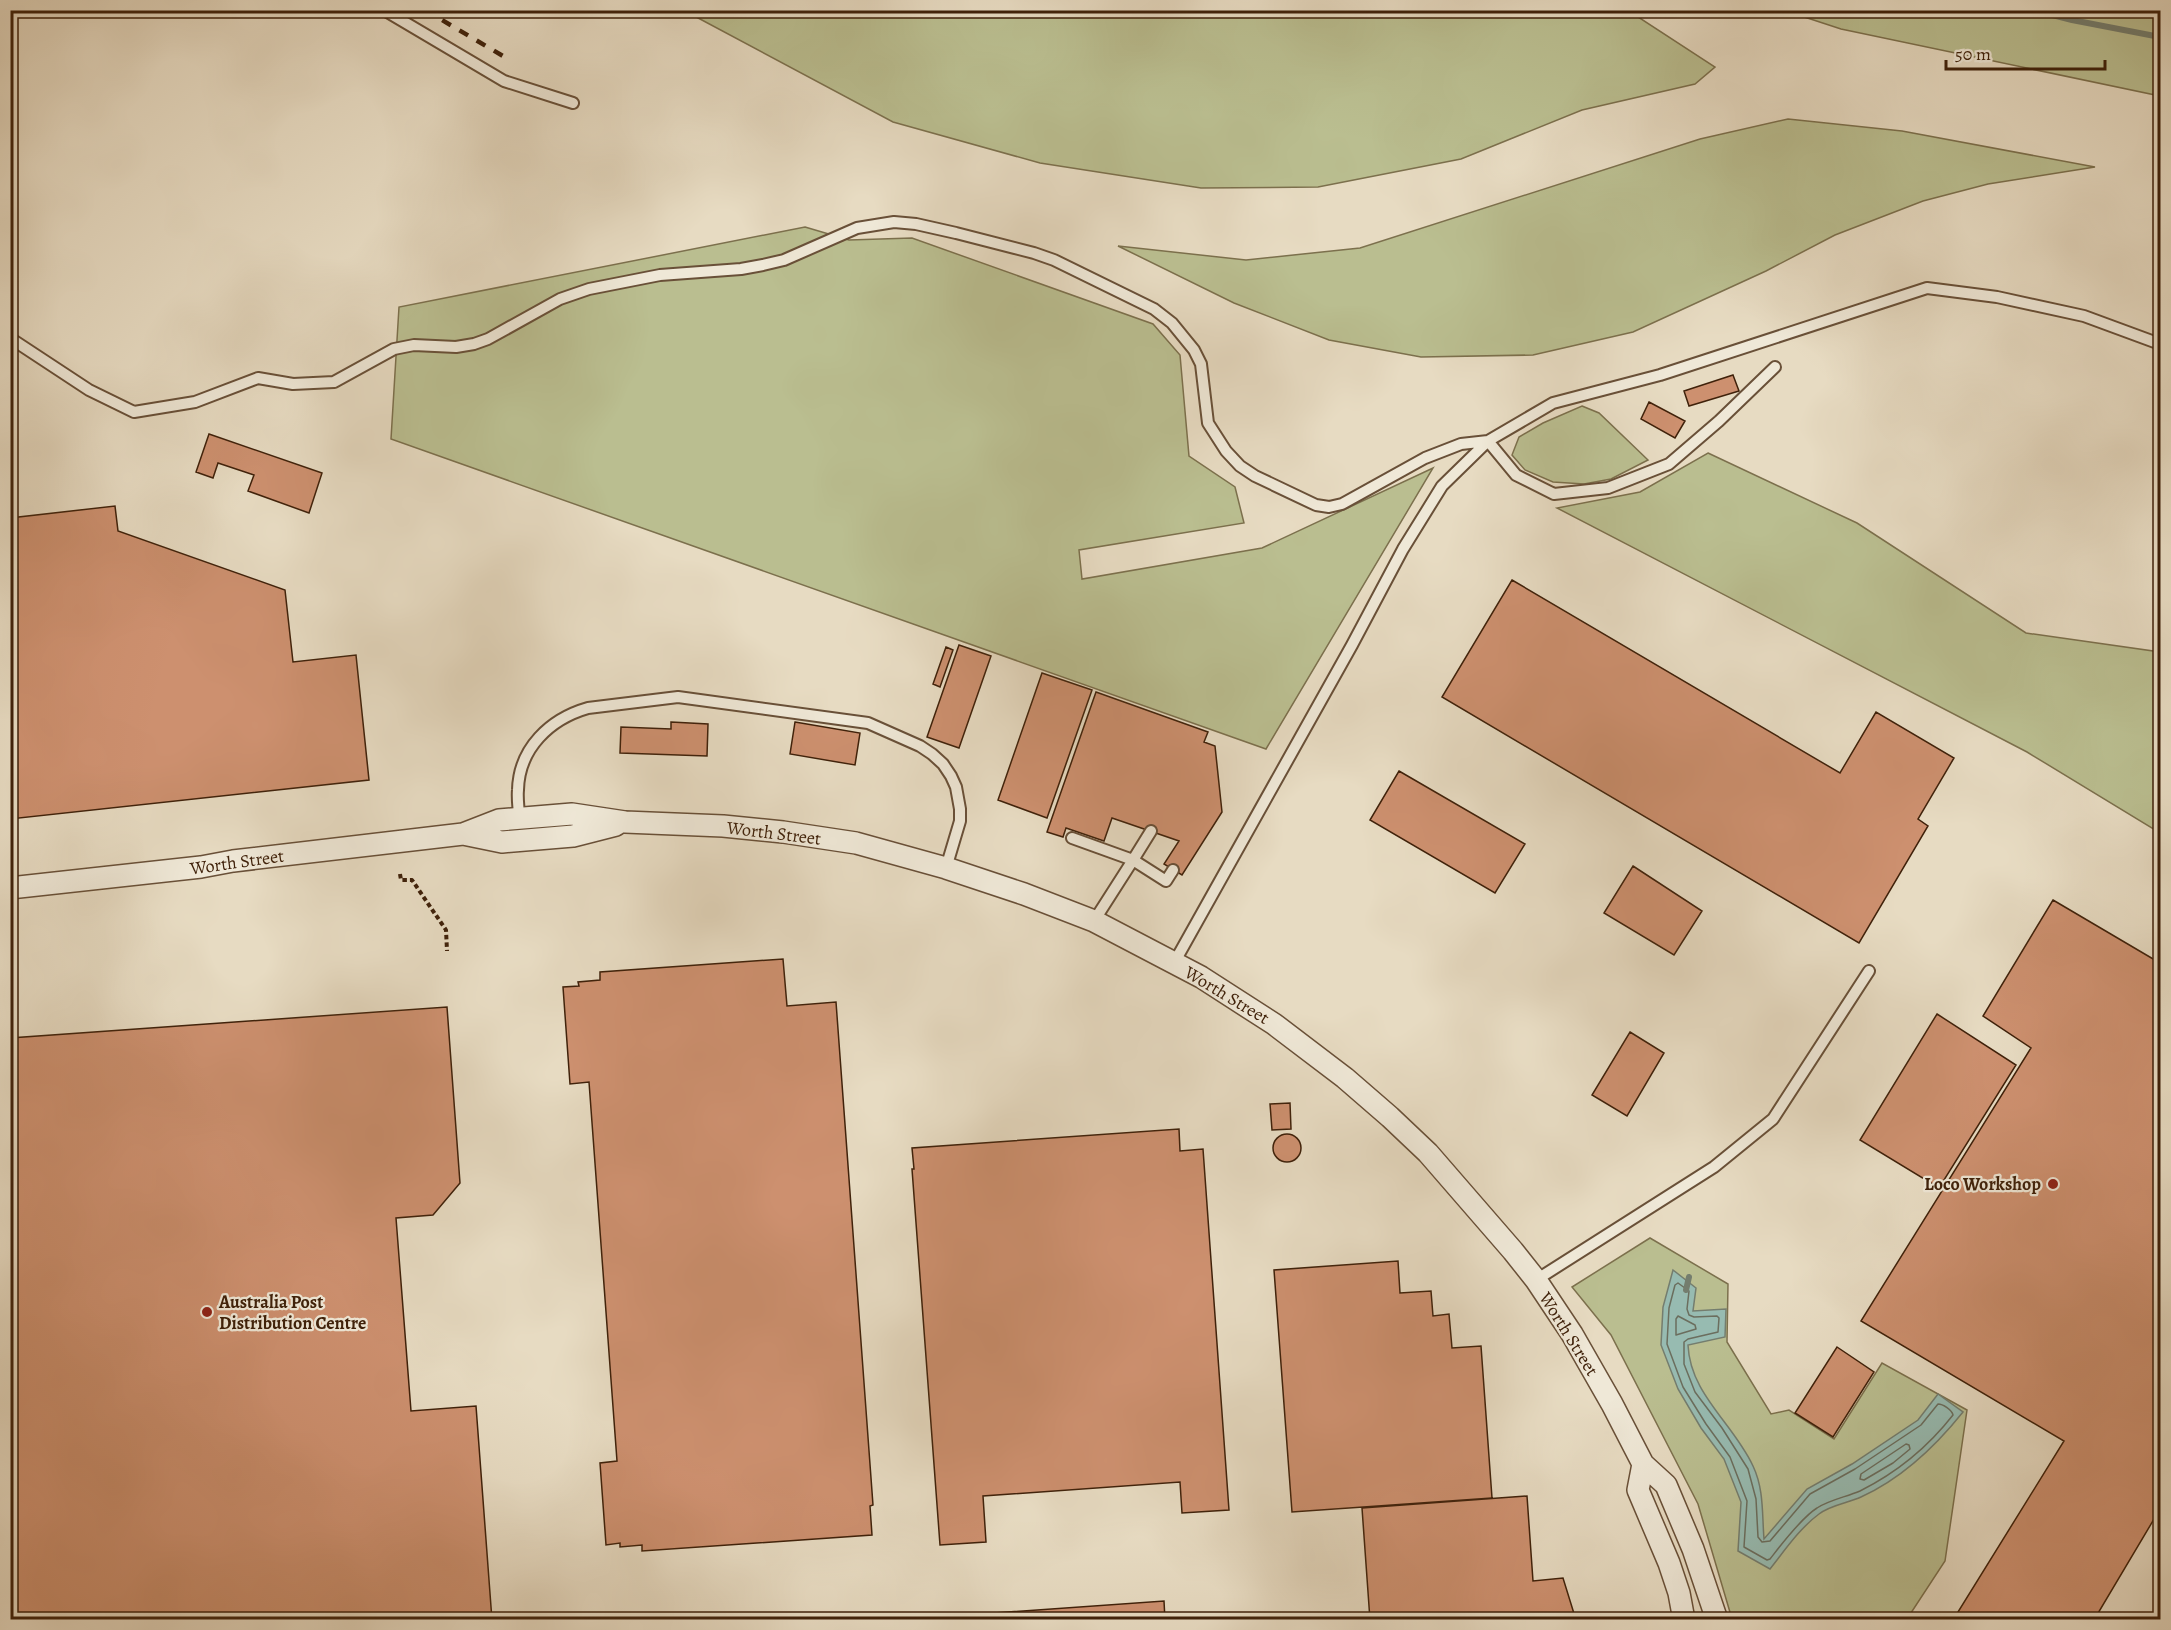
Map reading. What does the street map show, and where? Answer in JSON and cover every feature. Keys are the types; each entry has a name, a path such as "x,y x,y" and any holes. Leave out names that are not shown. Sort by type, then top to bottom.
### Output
{"street":[{"name":"Worth Street","path":"10,888 463,834 499,820 572,814 625,822 723,826 783,832 856,843 945,868 1024,894 1094,921 1201,977 1274,1023 1345,1078 1383,1111 1428,1153 1478,1209 1536,1280 1585,1356 1642,1464 1666,1485 1693,1549 1717,1620"},
{"name":"Worth Street","path":"463,834 502,842 573,836 625,822"},
{"path":"1642,1464 1638,1490 1669,1563 1684,1620"}],"lane":[{"path":"384,10 504,81 573,103"},
{"path":"10,338 89,390 134,412 195,402 258,378 293,384 334,382 394,349 414,345 456,347 488,339 560,299 589,289 660,276 763,265 784,260 857,228 894,222 916,224 1034,253 1054,260 1154,309 1172,322 1194,350 1200,364 1208,423 1226,451 1240,466 1255,476 1316,505 1329,507 1342,504 1425,458 1461,444 1488,441"},
{"path":"1174,963 1403,549 1442,486 1488,441 1553,404 1660,375 1926,288 1997,297 2084,316 2160,344"},
{"path":"1488,441 1516,475 1554,494 1608,488 1669,464 1719,421 1774,367"},
{"path":"519,818 518,789 523,762 538,737 549,727 574,712 588,708 678,697 868,723 920,746 943,764 956,787 960,820 945,868"},
{"path":"1094,921 1151,831"},
{"path":"1072,838 1133,860 1166,881 1173,870"},
{"path":"1536,1280 1714,1167 1773,1119 1869,971"}],"path":[{"path":"400,874 401,880 412,880 446,930 447,951"}],"green space":[{"path":"685,11 1629,11 1715,67 1695,84 1582,110 1461,159 1318,187 1201,188 1040,163 893,122"},
{"path":"1786,11 2160,11 2160,96 1841,29"},
{"path":"1788,119 1902,131 2095,167 1988,184 1923,201 1835,235 1766,271 1633,332 1533,355 1421,357 1329,340 1234,303 1118,246 1246,260 1360,248 1700,139"},
{"path":"805,227 849,240 912,238 1153,324 1180,355 1189,456 1235,487 1244,523 1079,550 1082,579 1262,548 1433,468 1266,749 391,439 399,307"},
{"path":"1582,406 1599,413 1648,460 1611,479 1584,484 1553,482 1525,470 1512,455 1519,437 1543,423"},
{"path":"1708,453 1857,523 2026,633 2160,652 2160,833 2027,752 1557,508 1640,492"},
{"path":"1650,1238 1728,1284 1727,1342 1771,1414 1789,1410 1834,1439 1882,1363 1967,1410 1945,1561 1907,1619 1732,1619 1698,1504 1611,1335 1572,1287"}],"water":[{"path":"1673,1270 1696,1288 1693,1311 1726,1309 1725,1337 1688,1345 1696,1379 1745,1450 1757,1475 1763,1511 1764,1539 1807,1489 1852,1464 1918,1420 1938,1394 1963,1412 1929,1449 1891,1481 1856,1499 1823,1511 1805,1526 1770,1569 1738,1551 1741,1502 1724,1459 1701,1428 1678,1389 1661,1345 1663,1307"}],"building":[{"path":"1733,375 1739,391 1689,406 1684,391"},
{"path":"1649,402 1685,421 1675,438 1641,419"},
{"path":"209,434 322,473 309,513 248,491 254,475 218,463 213,478 196,472"},
{"path":"115,506 118,531 285,590 293,662 356,655 369,780 10,819 10,518"},
{"path":"1512,580 1840,773 1876,712 1954,758 1918,819 1928,826 1859,943 1442,697"},
{"path":"959,645 991,656 959,748 927,737"},
{"path":"946,647 953,650 940,687 933,684"},
{"path":"1042,673 1092,690 1047,818 998,800"},
{"path":"1096,692 1208,732 1204,742 1215,746 1222,812 1182,875 1164,864 1179,841 1112,818 1104,841 1066,828 1063,837 1047,832"},
{"path":"671,722 708,724 707,756 620,753 621,727 671,729"},
{"path":"795,722 860,733 855,765 790,754"},
{"path":"1399,771 1525,844 1495,893 1370,820"},
{"path":"1633,866 1702,911 1674,955 1604,913"},
{"name":"Loco Workshop","path":"2053,900 2160,963 2160,1509 2094,1620 1953,1620 2064,1441 1861,1321 2031,1048 1983,1016"},
{"path":"783,959 787,1006 836,1002 873,1505 870,1506 872,1535 642,1551 642,1545 620,1547 620,1543 606,1545 600,1463 617,1461 589,1082 570,1084 563,987 579,986 578,982 600,980 600,972"},
{"name":"Australia Post Distribution Centre","path":"447,1007 460,1183 433,1215 396,1218 411,1411 476,1406 492,1620 10,1620 10,1038"},
{"path":"1937,1014 2016,1065 1939,1188 1860,1140"},
{"path":"1630,1032 1664,1053 1627,1116 1592,1095"},
{"path":"1290,1103 1291,1129 1272,1130 1270,1104"},
{"path":"1179,1129 1180,1151 1203,1149 1229,1510 1182,1513 1180,1482 983,1496 986,1542 940,1545 912,1148"},
{"path":"1287,1134 1297,1138 1301,1148 1297,1158 1287,1162 1277,1158 1273,1148 1277,1138"},
{"path":"1398,1261 1400,1293 1431,1291 1433,1316 1449,1314 1452,1348 1481,1346 1492,1498 1292,1512 1274,1270"},
{"path":"1837,1347 1874,1372 1833,1437 1795,1413"},
{"path":"1527,1496 1533,1581 1563,1578 1576,1620 1370,1620 1362,1508"},
{"path":"1164,1601 1165,1620 896,1620"}],"waterway":[{"path":"2033,10 2160,37"},
{"path":"1686,1290 1689,1277"}],"railway":[{"path":"425,10 508,59"}],"place":[{"name":"Loco Workshop","path":"2053,1184"},
{"name":"Australia Post Distribution Centre","path":"207,1312"}]}
